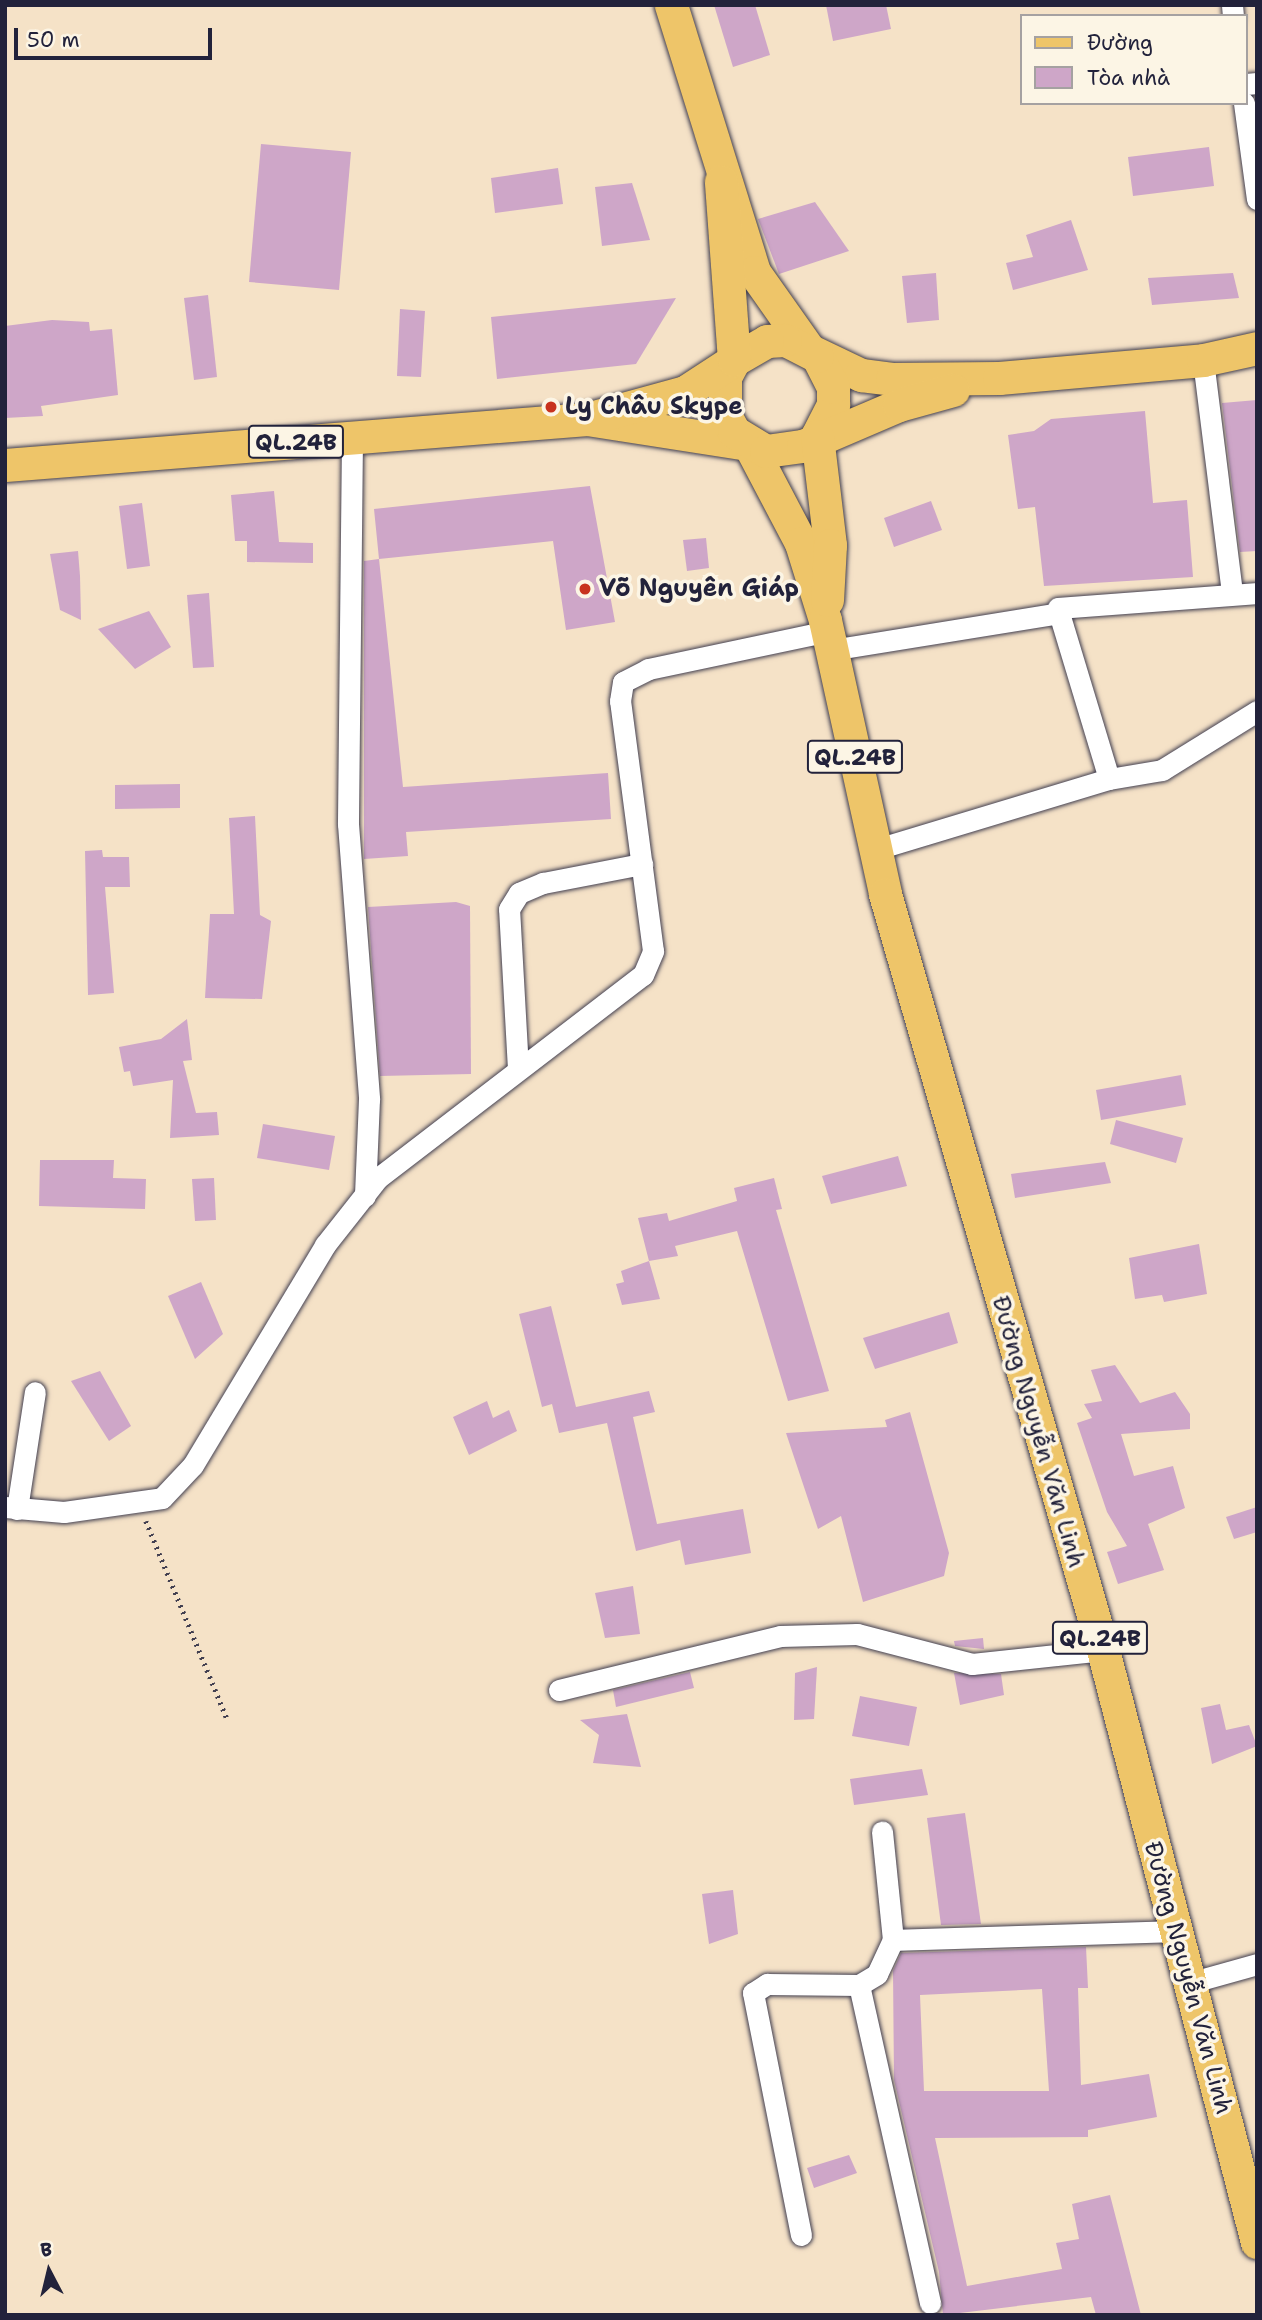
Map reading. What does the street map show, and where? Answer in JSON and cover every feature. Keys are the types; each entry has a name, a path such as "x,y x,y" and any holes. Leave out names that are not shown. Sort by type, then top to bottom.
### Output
{"main road":[{"path":"671,5 721,181 754,272 833,387 833,404 817,436"},
{"path":"721,181 734,360"},
{"path":"587,419 685,392 767,341 808,350 861,375 999,378 1203,360 1257,348"},
{"name":"QL.24B","path":"734,360 725,377 724,415 749,444"},
{"path":"587,419 786,451 817,436 999,378"},
{"name":"QL.24B","path":"5,465 587,419"},
{"name":"Đường Nguyễn Văn Linh","path":"817,436 830,545 828,634"},
{"name":"Đường Nguyễn Văn Linh","path":"749,444 801,543 828,634 885,894 1103,1650 1189,1983 1251,2198 1257,2242"}],"street":[{"path":"1244,105 1257,199"},
{"path":"1203,360 1231,594"},
{"path":"352,438 348,824 369,1100 365,1196"},
{"path":"1109,779 1058,608 1117,601 1257,593"},
{"path":"34,1392 11,1508 64,1512 162,1498 193,1465 325,1245 365,1196 518,1069 643,975 653,951 620,701 623,682 648,668 828,634 1059,613"},
{"path":"877,849 1109,779 1162,770 1257,711"},
{"path":"518,1069 509,909 519,893 543,883 642,864"},
{"path":"559,1690 780,1636 857,1634 972,1664 1103,1650"},
{"path":"801,2235 753,1993 767,1984 859,1985 877,1974 893,1940 882,1832"},
{"path":"893,1940 1175,1931"},
{"path":"1189,1983 1257,1964"},
{"path":"859,1985 930,2303"}],"path":[{"path":"139,1503 228,1721"}],"building":[{"path":"714,5 755,5 770,55 733,67"},
{"path":"826,5 886,5 891,29 833,41"},
{"path":"261,144 351,152 339,290 249,282"},
{"path":"1209,147 1214,186 1133,196 1128,157"},
{"path":"558,168 563,204 495,213 491,178"},
{"path":"632,183 650,240 602,246 595,187"},
{"path":"815,202 849,251 779,274 758,219"},
{"path":"1071,220 1088,270 1013,290 1006,263 1033,257 1026,235"},
{"path":"936,273 939,320 907,323 902,276"},
{"path":"1233,273 1239,298 1152,305 1148,278"},
{"path":"208,295 217,377 194,380 184,298"},
{"path":"676,298 636,364 497,379 491,317"},
{"path":"400,309 425,311 421,377 397,376"},
{"path":"52,320 89,322 90,331 112,329 118,395 41,406 43,416 5,418 5,326"},
{"path":"1257,400 1257,551 1240,552 1222,403"},
{"path":"1145,411 1153,503 1187,500 1193,577 1044,586 1035,507 1018,509 1008,435 1034,431 1051,419"},
{"path":"590,486 615,622 566,630 553,541 379,559 374,509"},
{"path":"274,491 279,542 313,543 313,563 247,562 247,541 235,541 231,495"},
{"path":"931,501 942,530 894,547 884,518"},
{"path":"142,503 150,566 127,569 119,506"},
{"path":"706,538 709,568 687,571 683,540"},
{"path":"78,551 81,620 60,610 50,554"},
{"path":"379,559 403,787 608,773 611,819 406,832 408,856 364,859 364,561"},
{"path":"209,593 214,667 193,668 187,595"},
{"path":"149,611 171,647 135,669 98,629"},
{"path":"180,784 180,808 115,809 115,785"},
{"path":"255,816 260,915 271,921 262,999 205,998 210,914 234,914 229,818"},
{"path":"102,850 103,857 129,857 130,887 105,887 114,993 88,995 85,851"},
{"path":"456,902 470,906 471,1074 380,1076 368,907"},
{"path":"187,1019 192,1060 183,1061 196,1113 217,1112 219,1135 170,1138 173,1080 133,1086 130,1071 124,1072 119,1047 161,1039"},
{"path":"1181,1075 1186,1105 1101,1120 1096,1090"},
{"path":"1116,1120 1183,1138 1176,1163 1110,1144"},
{"path":"263,1124 335,1136 329,1170 257,1158"},
{"path":"898,1156 907,1186 831,1204 822,1176"},
{"path":"40,1160 114,1160 113,1178 146,1179 145,1209 39,1206"},
{"path":"1105,1162 1111,1183 1015,1198 1011,1174"},
{"path":"214,1178 216,1220 195,1221 192,1179"},
{"path":"774,1178 782,1209 776,1210 829,1391 788,1401 737,1231 675,1246 678,1256 649,1261 638,1218 667,1213 669,1221 737,1201 734,1188"},
{"path":"1199,1244 1207,1294 1164,1302 1162,1295 1135,1299 1129,1258"},
{"path":"649,1261 660,1299 622,1305 616,1284 624,1282 621,1271"},
{"path":"201,1282 223,1334 195,1359 168,1296"},
{"path":"551,1306 576,1407 649,1391 655,1412 633,1417 657,1524 743,1509 751,1553 685,1565 680,1540 636,1551 607,1423 559,1433 552,1404 542,1407 519,1314"},
{"path":"949,1312 958,1343 875,1369 863,1338"},
{"path":"1115,1365 1140,1403 1175,1392 1190,1414 1190,1429 1121,1434 1134,1476 1173,1466 1185,1508 1148,1524 1164,1570 1118,1584 1107,1552 1127,1546 1107,1512 1077,1423 1092,1418 1084,1404 1102,1401 1091,1370"},
{"path":"100,1371 131,1426 109,1441 71,1381"},
{"path":"487,1401 493,1418 509,1410 517,1431 469,1455 453,1417"},
{"path":"910,1412 949,1553 944,1576 863,1602 841,1516 818,1529 786,1433 887,1427 885,1420"},
{"path":"1257,1507 1257,1532 1234,1539 1226,1517"},
{"path":"633,1586 640,1634 605,1638 595,1593"},
{"path":"983,1638 984,1649 955,1646 954,1641"},
{"path":"817,1667 814,1719 794,1720 795,1673"},
{"path":"690,1672 694,1688 616,1707 613,1690"},
{"path":"954,1673 1001,1674 1004,1695 960,1705"},
{"path":"860,1696 917,1707 909,1746 852,1736"},
{"path":"1220,1704 1226,1730 1249,1725 1257,1746 1212,1764 1201,1708"},
{"path":"627,1714 641,1767 593,1763 599,1735 580,1720"},
{"path":"922,1769 928,1795 854,1805 850,1779"},
{"path":"965,1813 981,1924 941,1925 927,1818"},
{"path":"733,1890 738,1934 709,1944 702,1894"},
{"path":"1086,1947 1088,1988 1078,1988 1081,2085 1149,2074 1157,2117 1088,2130 1088,2137 935,2138 967,2286 1062,2269 1056,2243 1079,2239 1072,2204 1110,2195 1141,2315 1096,2315 1091,2297 943,2315 939,2272 894,2080 893,1971 901,1953","holes":["1042,1989 1049,2091 924,2091 920,1995"]},
{"path":"849,2155 857,2173 814,2188 807,2168"}],"place":[{"name":"Ly Châu Skype","path":"551,407"},
{"name":"Võ Nguyên Giáp","path":"585,589"}]}
